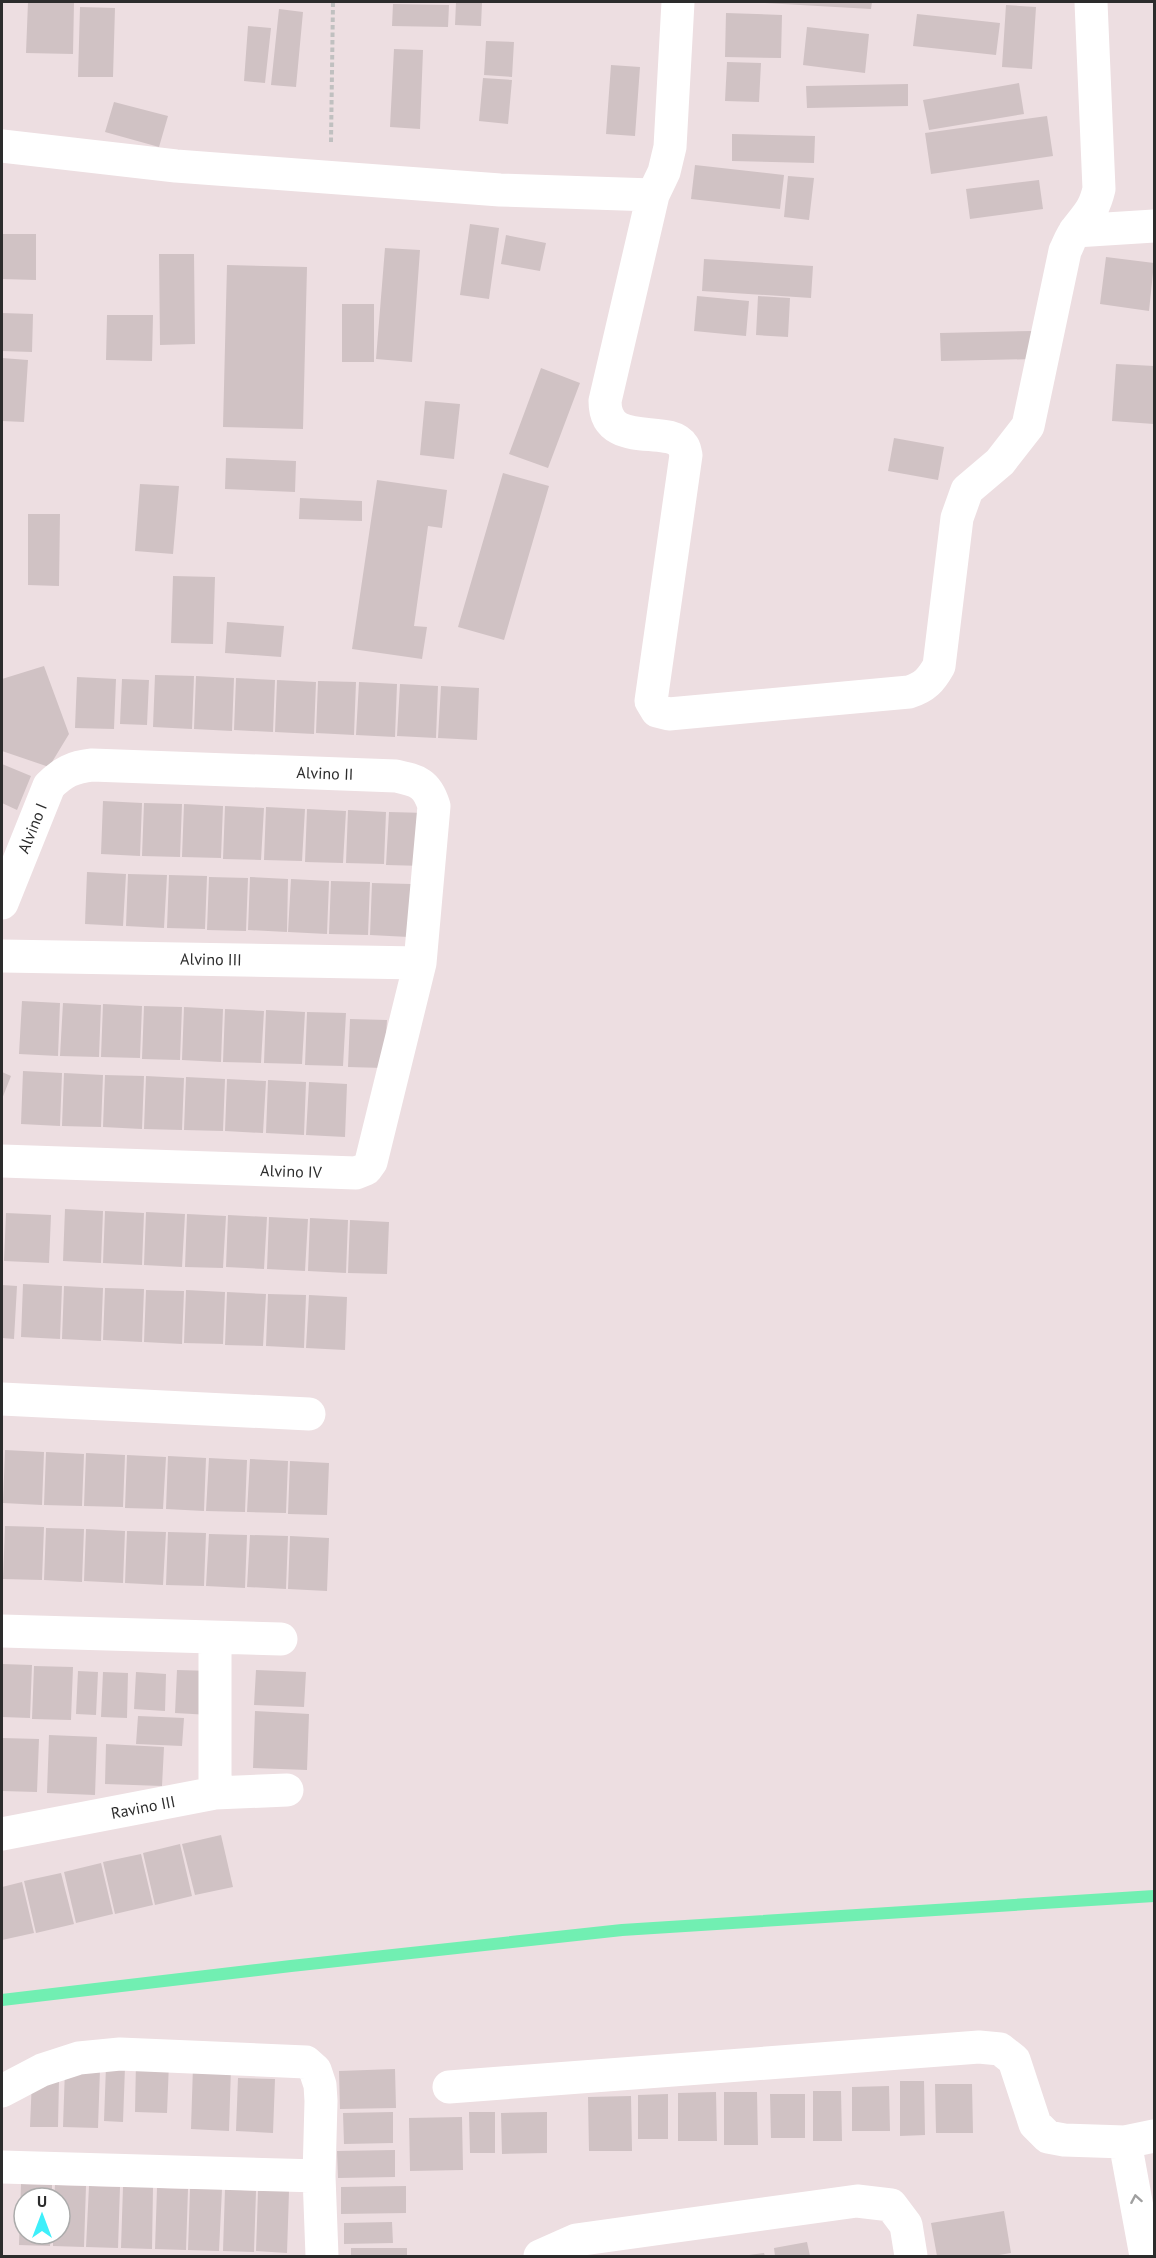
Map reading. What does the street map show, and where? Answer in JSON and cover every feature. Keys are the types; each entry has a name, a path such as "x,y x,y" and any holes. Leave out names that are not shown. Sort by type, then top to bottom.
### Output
{"street":[{"path":"678,2 670,147 664,172 653,195 605,407 612,423 631,433 674,438 683,445 686,455 651,701 657,711 669,714 909,692 921,688 931,680 939,666 957,518 968,490 1000,462 1028,426 1065,252 1076,231 1095,206 1099,189 1090,2"},
{"path":"2,146 176,166 330,178 500,190 653,195"},
{"path":"1076,231 1155,226"},
{"name":"Alvino II","path":"50,786 60,775 73,767 92,765 396,776 417,780 426,788 434,806 420,963"},
{"name":"Alvino I","path":"2,903 50,786"},
{"name":"Alvino III","path":"2,956 420,963"},
{"name":"Alvino IV","path":"2,1161 356,1173 366,1169 371,1162 420,963"},
{"path":"2,1399 309,1414"},
{"path":"2,1631 281,1639"},
{"path":"215,1638 215,1793"},
{"name":"Ravino III","path":"2,1833 215,1793 286,1790"},
{"path":"448,2087 979,2047 1000,2049 1014,2060 1035,2124 1048,2137 1064,2140 1140,2139 1146,2256"},
{"path":"2,2091 42,2070 79,2058 110,2055 306,2062 315,2070 320,2085 319,2176 322,2256"},
{"path":"2,2167 319,2176"},
{"path":"540,2256 576,2240 857,2201 891,2205 906,2225 911,2256"}],"path":[{"path":"330,178 333,2"}],"building":[{"path":"28,2 74,2 73,54 26,53"},
{"path":"456,2 482,2 481,26 455,25"},
{"path":"765,2 872,2 871,9"},
{"path":"393,4 449,5 448,27 392,26"},
{"path":"1006,5 1036,7 1032,69 1002,67"},
{"path":"80,7 115,8 113,77 78,77"},
{"path":"279,9 303,12 296,87 271,85"},
{"path":"726,13 782,15 781,58 725,57"},
{"path":"917,14 1000,23 996,55 913,46"},
{"path":"248,26 271,28 265,83 244,81"},
{"path":"807,27 869,34 865,73 803,65"},
{"path":"486,41 514,42 512,77 484,75"},
{"path":"394,49 423,50 420,129 390,127"},
{"path":"727,62 761,63 759,102 725,101"},
{"path":"611,65 640,67 635,136 606,134"},
{"path":"483,78 512,80 508,124 479,121"},
{"path":"1019,83 1024,114 929,130 923,100"},
{"path":"908,84 908,106 807,108 806,86"},
{"path":"114,102 168,116 159,147 105,132"},
{"path":"1047,116 1053,156 931,174 925,133"},
{"path":"732,134 815,136 814,163 732,161"},
{"path":"695,165 784,175 780,209 691,199"},
{"path":"788,176 814,178 809,220 784,217"},
{"path":"1039,180 1043,209 970,219 966,189"},
{"path":"470,224 499,228 489,299 460,295"},
{"path":"2,234 36,234 36,280 2,279"},
{"path":"506,235 546,243 540,271 501,264"},
{"path":"385,248 420,250 412,362 376,359"},
{"path":"159,254 194,254 195,344 160,345"},
{"path":"1106,257 1154,263 1149,311 1100,304"},
{"path":"704,259 813,266 811,298 702,291"},
{"path":"227,265 307,267 303,429 223,427"},
{"path":"697,296 749,301 746,336 694,331"},
{"path":"758,296 790,298 788,337 756,335"},
{"path":"342,304 374,304 374,362 342,362"},
{"path":"2,313 33,314 32,352 2,351"},
{"path":"107,315 153,315 152,361 106,360"},
{"path":"1033,331 1034,359 941,361 940,333"},
{"path":"2,358 28,360 24,422 2,421"},
{"path":"1116,364 1154,366 1154,424 1112,421"},
{"path":"541,368 580,383 548,468 509,454"},
{"path":"425,401 460,404 454,459 420,455"},
{"path":"894,438 944,447 938,480 888,471"},
{"path":"226,458 296,461 295,492 225,489"},
{"path":"503,473 549,486 504,640 458,627"},
{"path":"377,480 447,490 442,528 428,526 414,626 427,627 422,659 352,649"},
{"path":"140,484 179,486 173,554 135,551"},
{"path":"300,498 362,501 362,521 299,519"},
{"path":"28,514 60,514 59,586 28,585"},
{"path":"173,576 215,577 213,644 171,643"},
{"path":"227,622 284,626 281,657 225,653"},
{"path":"44,666 69,734 49,767 2,751 2,679"},
{"path":"155,675 194,676 192,729 153,727"},
{"path":"196,676 234,678 232,731 194,729"},
{"path":"77,677 116,679 114,729 75,728"},
{"path":"236,678 275,680 273,732 234,730"},
{"path":"122,679 149,680 147,725 120,724"},
{"path":"277,680 316,682 314,734 275,732"},
{"path":"318,681 356,682 354,735 316,733"},
{"path":"359,682 397,684 395,737 356,735"},
{"path":"400,684 438,686 436,738 397,736"},
{"path":"441,686 479,688 477,740 438,738"},
{"path":"2,764 31,776 17,810 2,803"},
{"path":"103,801 142,803 140,856 101,854"},
{"path":"144,803 182,804 180,857 142,856"},
{"path":"184,804 223,806 221,858 182,857"},
{"path":"225,806 264,808 261,860 223,859"},
{"path":"266,807 305,809 302,861 264,860"},
{"path":"307,809 346,811 343,863 305,862"},
{"path":"348,810 386,812 384,864 346,863"},
{"path":"389,812 427,813 425,866 386,865"},
{"path":"87,872 126,874 123,926 85,924"},
{"path":"128,874 167,875 164,928 126,926"},
{"path":"169,875 207,876 205,929 167,928"},
{"path":"209,877 248,878 246,931 207,930"},
{"path":"250,877 288,879 287,932 248,930"},
{"path":"291,879 329,881 327,934 288,932"},
{"path":"331,881 370,882 368,935 329,934"},
{"path":"372,883 411,884 409,937 370,935"},
{"path":"22,1001 60,1003 58,1056 19,1054"},
{"path":"63,1003 101,1005 99,1057 60,1056"},
{"path":"103,1004 142,1006 140,1058 101,1057"},
{"path":"144,1006 182,1007 180,1060 142,1059"},
{"path":"184,1007 223,1009 221,1062 182,1060"},
{"path":"225,1009 264,1011 261,1063 223,1062"},
{"path":"266,1010 305,1012 302,1064 264,1063"},
{"path":"307,1012 346,1013 343,1066 305,1065"},
{"path":"350,1019 387,1020 384,1068 348,1067"},
{"path":"23,1071 62,1073 60,1126 21,1124"},
{"path":"2,1072 11,1076 2,1099"},
{"path":"64,1073 103,1075 101,1127 62,1126"},
{"path":"105,1075 144,1076 142,1129 103,1127"},
{"path":"146,1076 184,1078 182,1130 144,1129"},
{"path":"186,1077 225,1079 223,1131 184,1130"},
{"path":"227,1079 266,1081 263,1133 225,1131"},
{"path":"268,1080 306,1082 304,1135 266,1133"},
{"path":"309,1082 347,1084 345,1137 306,1135"},
{"path":"65,1209 103,1211 101,1263 63,1261"},
{"path":"105,1211 144,1213 142,1265 103,1263"},
{"path":"146,1212 185,1214 182,1267 144,1265"},
{"path":"6,1213 51,1215 49,1263 4,1261"},
{"path":"187,1214 226,1216 223,1268 185,1267"},
{"path":"228,1215 267,1217 264,1269 226,1267"},
{"path":"269,1217 308,1219 305,1271 267,1269"},
{"path":"310,1218 348,1220 346,1273 308,1271"},
{"path":"350,1220 389,1222 387,1274 348,1273"},
{"path":"23,1284 62,1286 60,1339 21,1337"},
{"path":"2,1285 17,1286 14,1339 2,1338"},
{"path":"64,1286 103,1288 101,1341 62,1339"},
{"path":"105,1288 144,1289 142,1342 103,1340"},
{"path":"146,1290 184,1291 182,1344 144,1342"},
{"path":"186,1290 225,1292 223,1344 184,1343"},
{"path":"227,1292 266,1294 263,1346 225,1345"},
{"path":"268,1294 306,1295 304,1348 266,1346"},
{"path":"309,1295 347,1297 345,1350 306,1348"},
{"path":"5,1450 44,1452 42,1505 3,1503"},
{"path":"46,1452 84,1454 82,1506 44,1505"},
{"path":"86,1453 125,1455 123,1507 84,1506"},
{"path":"127,1455 166,1457 163,1509 125,1508"},
{"path":"168,1456 206,1458 204,1511 166,1509"},
{"path":"209,1458 247,1460 245,1512 206,1511"},
{"path":"250,1459 288,1461 286,1513 247,1512"},
{"path":"290,1461 329,1463 327,1515 288,1514"},
{"path":"5,1526 44,1527 42,1580 3,1579"},
{"path":"46,1528 84,1529 82,1582 44,1580"},
{"path":"86,1529 125,1531 123,1583 84,1581"},
{"path":"127,1531 166,1532 163,1585 125,1583"},
{"path":"168,1532 206,1533 204,1586 166,1585"},
{"path":"209,1534 247,1535 245,1588 206,1586"},
{"path":"250,1535 288,1536 286,1589 247,1587"},
{"path":"290,1536 329,1538 327,1591 288,1589"},
{"path":"2,1664 32,1665 30,1718 2,1717"},
{"path":"34,1666 73,1667 71,1720 32,1719"},
{"path":"177,1670 212,1671 210,1715 175,1713"},
{"path":"256,1670 306,1672 304,1707 254,1705"},
{"path":"78,1671 98,1672 96,1715 76,1714"},
{"path":"103,1672 128,1673 127,1718 101,1717"},
{"path":"136,1672 166,1674 165,1711 134,1709"},
{"path":"255,1711 309,1714 307,1770 253,1768"},
{"path":"138,1716 184,1718 182,1746 136,1744"},
{"path":"49,1735 97,1737 95,1795 47,1793"},
{"path":"2,1738 39,1739 37,1792 2,1791"},
{"path":"106,1744 164,1747 162,1786 105,1784"},
{"path":"221,1835 233,1887 195,1895 182,1844"},
{"path":"180,1844 192,1896 155,1905 143,1853"},
{"path":"141,1854 153,1905 115,1914 103,1862"},
{"path":"101,1863 113,1914 76,1923 64,1872"},
{"path":"61,1873 74,1924 36,1933 24,1881"},
{"path":"22,1882 34,1933 2,1940 2,1887"},
{"path":"136,2061 169,2062 167,2113 135,2112"},
{"path":"106,2066 125,2067 123,2122 104,2121"},
{"path":"193,2066 231,2067 229,2131 191,2129"},
{"path":"65,2069 100,2069 98,2128 63,2127"},
{"path":"395,2069 396,2108 340,2109 339,2071"},
{"path":"238,2078 275,2079 273,2133 236,2131"},
{"path":"32,2079 59,2080 58,2127 30,2127"},
{"path":"900,2081 924,2081 925,2135 900,2136"},
{"path":"935,2084 972,2084 973,2133 936,2133"},
{"path":"889,2086 890,2131 852,2131 852,2087"},
{"path":"813,2091 841,2091 842,2141 813,2141"},
{"path":"716,2092 717,2141 678,2141 678,2093"},
{"path":"724,2092 757,2092 758,2145 724,2145"},
{"path":"668,2094 668,2139 638,2139 638,2095"},
{"path":"770,2094 805,2094 805,2138 771,2138"},
{"path":"631,2096 632,2151 589,2151 588,2097"},
{"path":"393,2112 393,2143 344,2144 343,2113"},
{"path":"469,2112 495,2112 495,2153 470,2153"},
{"path":"547,2112 547,2153 502,2154 501,2113"},
{"path":"462,2117 463,2170 410,2171 409,2118"},
{"path":"395,2150 395,2177 338,2178 337,2151"},
{"path":"21,2184 52,2185 52,2186 21,2186"},
{"path":"55,2185 86,2186 84,2247 53,2246 72,2246 72,2186"},
{"path":"89,2186 120,2187 118,2248 86,2247"},
{"path":"406,2186 406,2213 341,2214 341,2187"},
{"path":"123,2187 153,2187 152,2249 121,2248"},
{"path":"157,2188 188,2189 186,2250 155,2249"},
{"path":"190,2189 222,2189 219,2251 188,2250"},
{"path":"225,2189 256,2191 254,2252 223,2251"},
{"path":"258,2191 289,2191 287,2253 256,2251"},
{"path":"1004,2211 1011,2253 993,2256 937,2256 931,2223"},
{"path":"392,2222 393,2243 344,2244 344,2223"},
{"path":"807,2242 810,2256 775,2256 774,2248"},
{"path":"351,2248 407,2248 407,2256 351,2256"},
{"path":"764,2253 765,2256 749,2256 749,2255"}],"waterway":[{"path":"2,2000 622,1930 1154,1896"}]}
